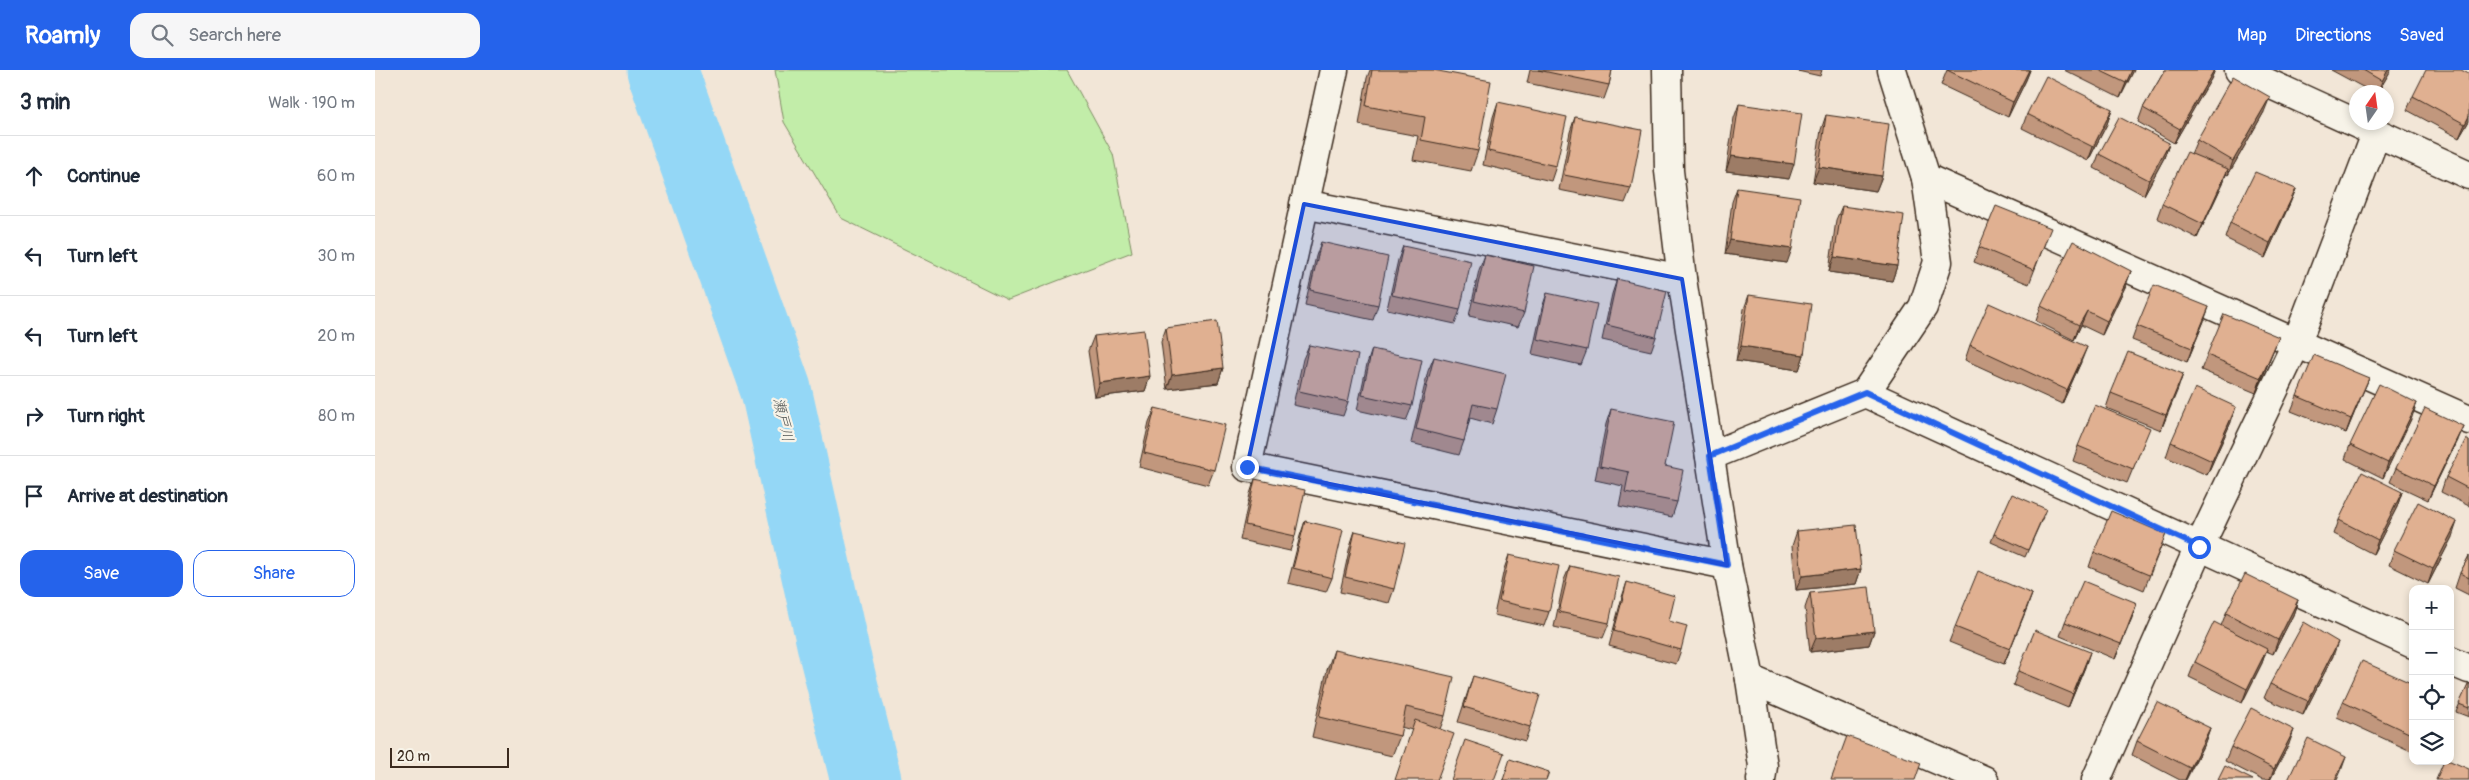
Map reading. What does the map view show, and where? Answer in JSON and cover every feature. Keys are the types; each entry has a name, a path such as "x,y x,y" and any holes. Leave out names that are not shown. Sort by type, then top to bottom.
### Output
{"street":[{"path":"1334,70 1247,467 1727,565"},
{"path":"1667,70 1669,171 1682,280 1727,565 1750,679 1763,766 1761,780"},
{"path":"1710,456 1865,392 1923,307 1938,262 1927,178 1892,70"},
{"path":"2239,70 2469,175"},
{"path":"2097,780 2199,547 2297,342 2376,134"},
{"path":"1927,178 2469,420"},
{"path":"1304,204 1682,280"},
{"path":"1865,392 2409,642"},
{"path":"2454,663 2469,669"},
{"path":"1750,679 1985,780"}],"highlighted area":[{"path":"1304,204 1682,279 1727,565 1247,467"}],"green space":[{"path":"775,70 1067,70 1113,154 1132,252 1008,300 841,218 784,122"}],"building":[{"path":"1372,70 1433,70 1491,81 1478,151 1421,140 1425,117 1366,106"},
{"path":"1538,70 1612,70 1609,85"},
{"path":"1947,70 2029,70 2013,102"},
{"path":"2099,70 2132,70 2126,83"},
{"path":"2165,70 2214,70 2180,129 2143,108"},
{"path":"2363,70 2388,70 2382,81"},
{"path":"2426,70 2461,70 2469,74 2469,116 2465,124 2413,96"},
{"path":"2046,76 2112,109 2093,147 2027,114"},
{"path":"2233,76 2270,97 2233,161 2197,140"},
{"path":"1498,102 1567,117 1556,166 1488,151"},
{"path":"1739,104 1802,113 1794,164 1731,156"},
{"path":"1826,115 1889,124 1882,176 1819,167"},
{"path":"1575,117 1642,130 1631,188 1564,175"},
{"path":"2119,117 2169,143 2149,180 2099,154"},
{"path":"2187,152 2228,169 2203,224 2162,204"},
{"path":"2255,172 2296,189 2270,243 2230,223"},
{"path":"1737,188 1800,197 1792,249 1730,240"},
{"path":"1842,206 1904,215 1897,266 1834,257"},
{"path":"1996,206 2051,228 2034,270 1979,247"},
{"path":"2073,241 2131,271 2107,321 2087,311 2079,325 2041,306"},
{"path":"1321,242 1388,257 1378,305 1310,290"},
{"path":"1403,246 1471,261 1460,310 1392,295"},
{"path":"1485,255 1534,266 1524,313 1474,301"},
{"path":"1617,279 1667,291 1656,337 1607,325"},
{"path":"2154,285 2209,307 2192,348 2137,326"},
{"path":"1547,293 1597,304 1587,350 1537,339"},
{"path":"1749,295 1811,304 1804,355 1741,346"},
{"path":"1989,303 2087,347 2067,390 1970,345"},
{"path":"2224,314 2279,337 2261,378 2207,355"},
{"path":"1217,321 1223,368 1172,375 1166,328"},
{"path":"1144,330 1150,376 1100,383 1094,336"},
{"path":"1309,345 1358,355 1348,402 1299,391"},
{"path":"1372,349 1422,360 1412,406 1362,395"},
{"path":"2128,352 2183,374 2166,415 2111,393"},
{"path":"2314,355 2369,378 2351,419 2297,396"},
{"path":"1434,357 1506,374 1497,409 1473,404 1464,441 1416,429"},
{"path":"2379,384 2417,403 2388,463 2350,445"},
{"path":"2195,388 2236,407 2212,461 2171,442"},
{"path":"2095,405 2150,428 2133,469 2078,446"},
{"path":"1155,408 1225,425 1214,470 1144,453"},
{"path":"2425,408 2463,426 2434,486 2396,468"},
{"path":"1611,409 1674,422 1665,466 1683,470 1677,502 1625,492 1629,472 1600,466"},
{"path":"2466,439 2469,441 2469,489 2446,477"},
{"path":"2362,472 2402,492 2378,540 2339,520"},
{"path":"1255,479 1305,490 1295,536 1245,525"},
{"path":"2012,494 2046,509 2028,550 1994,534"},
{"path":"2418,502 2457,522 2433,569 2394,550"},
{"path":"2111,511 2166,534 2149,575 2094,552"},
{"path":"1305,521 1343,530 1332,578 1293,568"},
{"path":"1856,525 1861,569 1802,576 1797,531"},
{"path":"1355,531 1405,543 1394,589 1345,577"},
{"path":"1509,555 1559,566 1549,612 1499,601"},
{"path":"2469,556 2469,578 2460,573"},
{"path":"1570,566 1619,577 1609,623 1559,612"},
{"path":"1978,571 2032,594 2010,649 1955,627"},
{"path":"2245,574 2298,600 2278,640 2226,613"},
{"path":"2083,581 2137,603 2121,644 2065,622"},
{"path":"1627,582 1675,596 1669,621 1687,626 1681,650 1614,631"},
{"path":"1869,587 1874,631 1816,638 1810,593"},
{"path":"2214,622 2267,649 2247,689 2195,662"},
{"path":"2304,622 2338,642 2308,701 2270,684"},
{"path":"2035,630 2090,652 2073,694 2018,671"},
{"path":"1334,650 1454,677 1445,716 1406,707 1400,736 1319,717"},
{"path":"2362,661 2409,682 2409,733 2343,702"},
{"path":"1473,676 1540,695 1530,727 1464,707"},
{"path":"2469,683 2469,708 2459,704"},
{"path":"2157,702 2210,728 2190,768 2137,741"},
{"path":"2251,708 2294,730 2274,769 2231,747"},
{"path":"1415,720 1454,734 1437,780 1395,780"},
{"path":"1847,736 1921,763 1915,780 1831,780"},
{"path":"2308,738 2346,757 2335,780 2288,780"},
{"path":"1465,740 1504,753 1494,780 1451,780"},
{"path":"1510,759 1549,772 1546,780 1503,780"},
{"path":"2454,763 2469,769 2469,780 2436,780 2442,765 2454,765"},
{"path":"2225,766 2253,780 2218,780"}],"waterway":[{"name":"瀬戸川","path":"662,70 776,390 834,652 866,780"}],"route":[{"path":"1247,467 1727,565 1710,456 1865,392 2199,547"}]}
